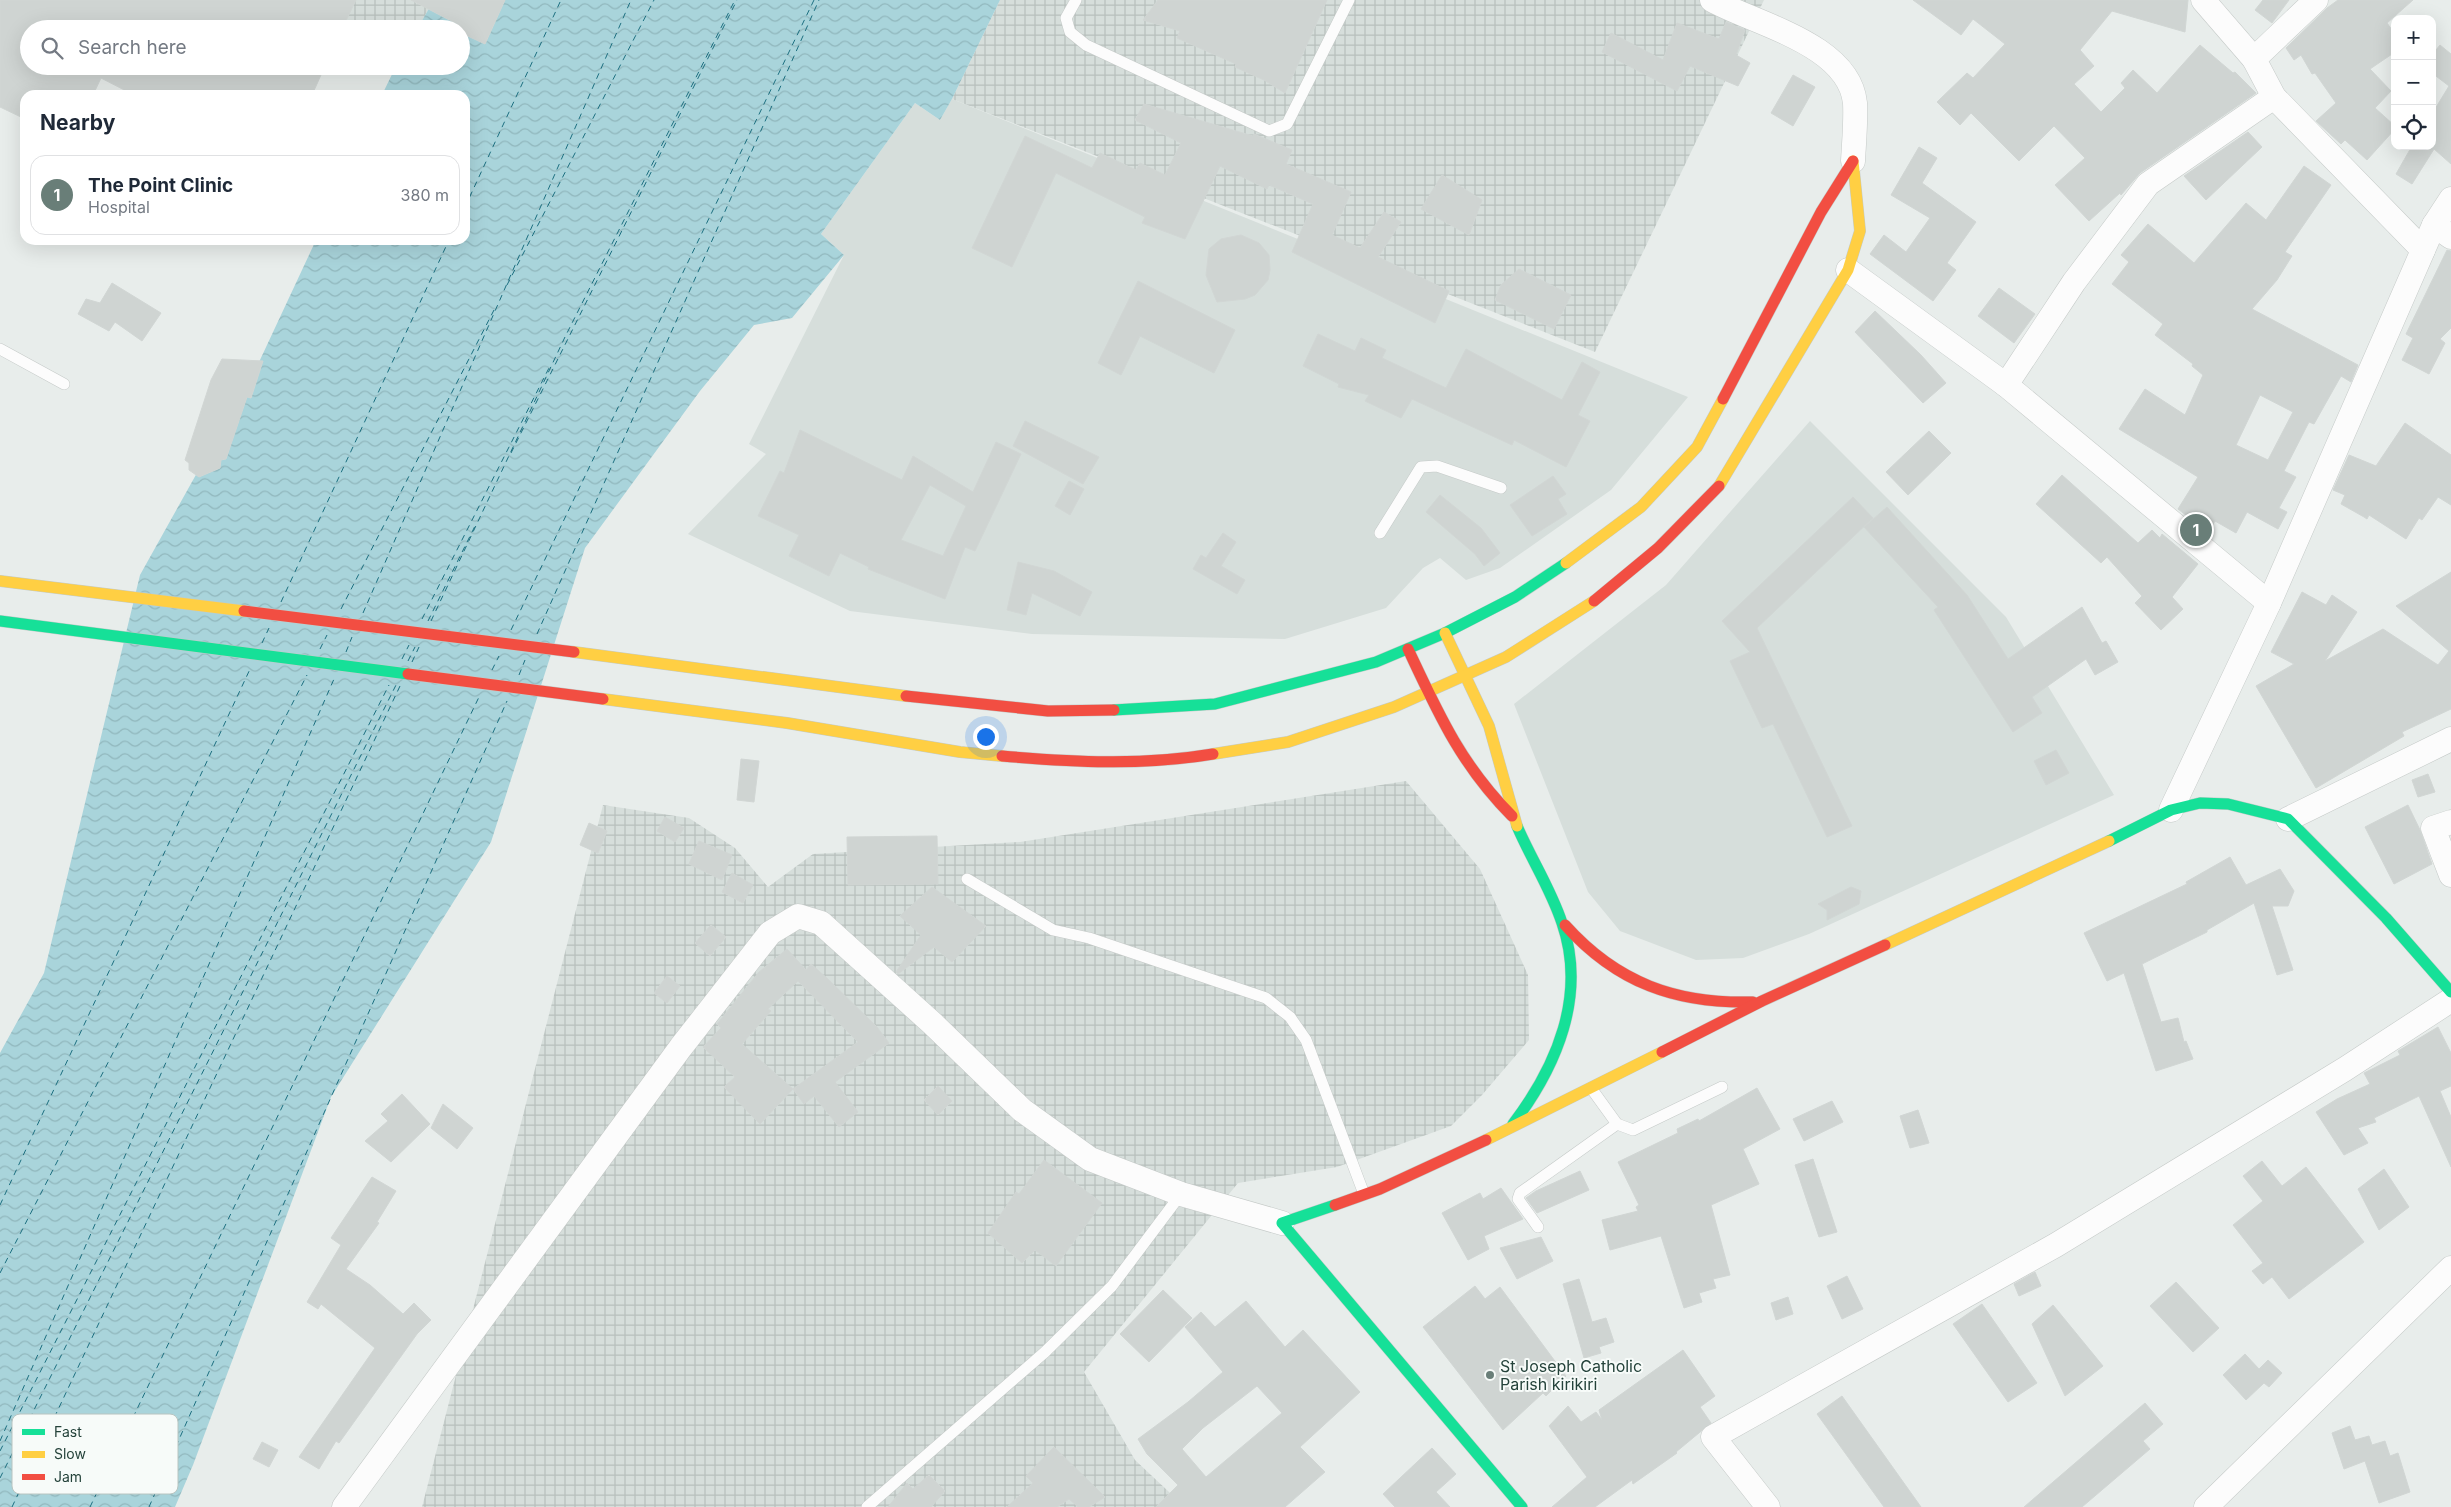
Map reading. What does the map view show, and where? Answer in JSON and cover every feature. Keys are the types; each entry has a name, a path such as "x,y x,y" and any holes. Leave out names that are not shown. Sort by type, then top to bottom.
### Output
{"main road":[{"path":"0,621 787,723 960,752 1086,763 1152,761 1193,758 1288,742 1358,721 1466,676 1514,652 1605,593 1658,548 1718,487 1848,270 1860,231 1854,161"},
{"path":"0,580 790,679 947,702 1048,711 1134,710 1215,704 1290,686 1376,662 1445,633 1516,597 1588,549 1641,507 1697,447 1820,212 1854,161"},
{"path":"1445,633 1494,740 1514,819 1563,922 1571,949 1571,992 1559,1045 1547,1074 1531,1102 1507,1131"},
{"path":"1408,649 1428,692 1466,761 1480,781 1514,819"},
{"path":"1522,1507 1282,1223 1364,1194 1507,1131 1762,1001 2087,852 2171,810 2200,803 2228,804 2288,819 2386,918 2451,992"},
{"path":"1563,922 1581,945 1605,962 1633,980 1665,994 1698,1002 1729,1004 1762,1001"}],"street":[{"path":"1712,0 1732,11 1764,22 1799,39 1830,59 1847,82 1855,102 1854,161"},
{"path":"2203,0 2254,59 2274,97 2423,250"},
{"path":"2254,59 2316,0"},
{"path":"2006,385 2074,282 2148,184 2274,97"},
{"path":"2171,810 2269,603 2423,250 2443,231 2451,199"},
{"path":"1848,270 2006,385 2269,603"},
{"path":"2288,819 2451,739"},
{"path":"2451,822 2432,828 2451,875"},
{"path":"344,1507 682,1047 770,933 798,916 821,923 933,1024 1022,1110 1082,1154 1090,1159 1181,1194 1282,1223"},
{"path":"1768,1507 1712,1436 2056,1245 2345,1069 2451,1000"},
{"path":"2206,1507 2451,1268"}],"lane":[{"path":"1076,0 1066,18 1070,32 1086,45 1269,131 1287,124 1349,0"},
{"path":"0,349 64,384"},
{"path":"1380,533 1421,467 1436,466 1501,488"},
{"path":"967,879 1053,930 1089,938 1266,998 1290,1017 1306,1040 1364,1194"},
{"path":"1591,1088 1617,1124 1633,1130 1722,1088"},
{"path":"1538,1227 1518,1199 1520,1193 1617,1124"},
{"path":"867,1507 1045,1352 1112,1286 1181,1194"}],"shaded area":[{"path":"283,0 434,0 422,20 326,20"},
{"path":"1000,0 1764,0 1595,352 952,99"},
{"path":"952,99 1688,397 1611,490 1500,568 1466,580 1440,558 1423,568 1386,608 1285,639 1032,634 850,611 688,534 766,454 749,444 844,255 821,234 915,103 940,120"},
{"path":"1810,421 2006,617 2114,795 1809,934 1743,958 1696,960 1620,931 1588,892 1514,704 1666,585"},
{"path":"1406,781 1480,869 1528,975 1529,1040 1482,1095 1451,1126 1337,1167 1238,1183 1084,1372 1135,1460 1185,1507 422,1507 603,805 689,818 735,848 768,887 813,854 1020,842"}],"water":[{"path":"434,0 1000,0 940,120 915,103 821,234 844,255 792,318 754,325 700,391 585,548 491,842 331,1097 193,1465 175,1507 0,1507 0,1053 44,973 140,575 260,360 314,245 470,245 470,90 384,90 392,75 470,75 470,20 422,20"}],"building":[{"path":"0,0 356,0 346,20 20,20 20,75 321,75 314,90 124,90 101,78 95,90 20,90 20,117 0,107"},
{"path":"411,0 505,0 485,44 470,37 470,20 449,20"},
{"path":"1158,0 1327,0 1285,93 1264,80 1235,67 1236,64 1177,38 1180,31 1143,20"},
{"path":"1913,0 2188,0 2185,32 2112,11 2080,50 2094,66 2074,84 2101,112 2125,88 2121,83 2133,70 2157,93 2200,45 2233,73 2235,72 2256,93 2140,173 2121,195 2120,193 2089,221 2055,185 2085,158 2054,126 2019,161 1971,113 1960,125 1937,102 1967,73 1973,78 2005,44 1973,19 1961,35"},
{"path":"2263,0 2289,0 2272,23 2255,10"},
{"path":"2338,0 2413,0 2396,15 2391,15 2391,19 2387,23 2391,28 2391,55 2370,69 2391,91 2375,108 2391,122 2391,133 2367,160 2345,140 2341,144 2316,121 2336,103 2315,73 2312,74 2301,55 2294,60 2286,48 2327,8"},
{"path":"1726,22 1745,30 1736,55 1750,63 1738,86 1690,66 1677,91 1602,52 1611,33 1663,60 1677,23 1719,39"},
{"path":"2440,45 2451,54 2451,164 2435,150 2436,107 2449,86 2436,76 2436,50"},
{"path":"1793,75 1815,87 1793,126 1771,113"},
{"path":"1144,104 1253,136 1254,134 1292,150 1286,164 1351,192 1332,235 1360,248 1384,212 1401,222 1378,257 1449,291 1435,323 1292,252 1313,204 1269,185 1267,189 1220,166 1185,239 1142,223 1145,217 1056,173 1012,267 972,248 1025,136 1092,168 1100,153 1136,170 1140,163 1165,175 1181,143 1135,120"},
{"path":"2248,132 2262,147 2206,200 2184,176"},
{"path":"1919,147 1937,158 1922,183 1976,222 1947,263 1956,270 1933,301 1870,254 1884,235 1906,252 1930,218 1891,195"},
{"path":"2410,150 2433,150 2412,184 2396,174"},
{"path":"2304,166 2331,185 2285,252 2292,256 2277,280 2252,309 2358,365 2351,382 2341,376 2314,424 2309,422 2284,471 2296,477 2279,508 2287,512 2278,529 2247,512 2236,533 2215,521 2208,532 2178,509 2198,477 2119,429 2145,389 2185,415 2203,375 2192,366 2193,364 2155,335 2163,324 2112,284 2129,262 2121,255 2148,224 2194,263 2246,203 2266,220","holes":["2260,395 2293,412 2268,460 2236,445"]},
{"path":"1442,175 1482,200 1469,235 1421,209"},
{"path":"1241,235 1259,243 1269,255 1270,270 1268,280 1255,295 1245,299 1217,302 1206,275 1209,249 1221,239"},
{"path":"2447,250 2451,251 2451,328 2440,339 2445,343 2429,374 2402,360 2413,338 2406,334"},
{"path":"1519,269 1571,295 1554,329 1495,300 1501,285"},
{"path":"1138,281 1235,330 1214,373 1140,336 1121,375 1098,363"},
{"path":"112,283 161,313 142,341 115,322 109,331 78,314 86,299 100,303"},
{"path":"1999,288 2035,314 2014,343 1978,316"},
{"path":"1875,311 1921,355 1946,383 1923,403 1855,332"},
{"path":"1318,334 1355,351 1361,338 1386,350 1382,358 1446,388 1466,349 1562,400 1582,362 1600,372 1578,415 1590,421 1566,467 1514,440 1512,445 1412,399 1401,418 1365,401 1369,395 1338,387 1339,384 1303,366"},
{"path":"222,359 263,361 251,398 247,397 226,459 221,460 220,468 199,477 189,470 189,463 185,460 211,380"},
{"path":"1025,421 1099,457 1083,484 1013,446"},
{"path":"2405,423 2451,455 2451,505 2438,497 2422,520 2419,518 2406,539 2369,515 2367,519 2341,504 2345,495 2333,490 2349,455 2376,466"},
{"path":"800,430 902,480 913,456 973,492 996,442 1021,454 975,551 965,547 945,599 868,569 869,567 840,553 829,576 789,556 799,535 758,516 780,471 784,473","holes":["930,485 966,506 943,556 901,540"]},
{"path":"1929,431 1951,453 1908,495 1886,472"},
{"path":"2062,475 2138,543 2152,530 2160,538 2162,534 2198,564 2172,597 2183,609 2161,630 2135,603 2142,596 2107,557 2101,563 2036,504"},
{"path":"1553,476 1566,494 1558,499 1567,514 1532,536 1510,505"},
{"path":"1069,481 1084,489 1070,515 1055,506"},
{"path":"1440,495 1481,528 1500,553 1484,566 1475,554 1426,512"},
{"path":"1853,497 1873,518 1757,628 1852,826 1827,837 1773,724 1762,728 1730,661 1750,652 1722,621"},
{"path":"1887,507 1967,595 2008,659 2082,607 2102,643 2106,641 2118,662 2095,675 2086,659 2032,697 2042,713 2013,732 1934,610 1938,607 1864,527"},
{"path":"1223,533 1236,542 1221,566 1245,580 1237,594 1193,569 1201,555 1206,558"},
{"path":"1018,562 1054,571 1092,592 1080,616 1032,593 1026,615 1007,610"},
{"path":"2451,572 2451,709 2402,732 2404,736 2316,788 2256,686 2294,664 2271,652 2302,592 2326,605 2332,595 2357,612 2325,661 2383,629 2438,665 2449,651 2396,606"},
{"path":"2056,750 2069,773 2046,785 2034,761"},
{"path":"741,759 759,761 754,802 737,800"},
{"path":"2428,774 2435,792 2418,797 2412,780"},
{"path":"2408,805 2420,830 2432,864 2394,884 2365,827"},
{"path":"665,817 684,828 675,842 657,831"},
{"path":"589,823 607,831 598,853 580,845"},
{"path":"937,836 938,884 848,885 847,837"},
{"path":"699,841 732,855 722,880 689,864"},
{"path":"2230,857 2246,885 2280,869 2294,891 2288,906 2272,906 2293,970 2277,975 2254,903 2207,930 2207,932 2142,964 2161,1022 2178,1018 2184,1042 2186,1041 2193,1059 2156,1071 2124,973 2107,981 2084,933 2187,884 2186,882"},
{"path":"732,873 753,885 743,903 722,892"},
{"path":"932,887 986,926 952,962 934,947 898,974 896,972 921,935 900,916"},
{"path":"1851,887 1861,891 1859,904 1827,920 1827,910 1818,904"},
{"path":"711,925 726,937 710,956 695,943"},
{"path":"787,949 806,970 811,964 828,979 877,1027 889,1043 835,1082 858,1112 839,1127 814,1096 804,1104 793,1089 760,1124 724,1087 735,1077 703,1047 721,1028 717,1024 759,972","holes":["798,981 858,1042 793,1089 742,1044 771,1011 768,1009"]},
{"path":"667,976 680,986 667,1003 654,993"},
{"path":"2438,1027 2451,1053 2451,1086 2440,1091 2451,1117 2451,1167 2419,1096 2374,1118 2376,1122 2358,1128 2368,1143 2344,1155 2316,1112 2337,1099 2370,1084 2364,1073 2400,1055 2398,1051"},
{"path":"938,1086 952,1101 938,1115 924,1100"},
{"path":"1757,1088 1780,1129 1743,1149 1759,1184 1711,1205 1730,1275 1713,1279 1716,1288 1699,1293 1702,1302 1684,1308 1661,1236 1610,1250 1602,1220 1638,1211 1636,1207 1639,1205 1618,1162 1678,1133 1677,1129 1698,1119 1699,1121"},
{"path":"402,1094 430,1124 391,1162 365,1141 388,1121 381,1114"},
{"path":"1832,1101 1843,1122 1804,1141 1793,1119"},
{"path":"443,1104 473,1128 457,1149 431,1128"},
{"path":"1918,1110 1929,1143 1910,1148 1900,1116"},
{"path":"1813,1159 1837,1232 1819,1237 1795,1165"},
{"path":"1044,1160 1102,1203 1056,1266 1035,1250 1022,1263 988,1233 1016,1192 1019,1194"},
{"path":"2262,1161 2282,1186 2306,1167 2364,1242 2289,1299 2272,1277 2263,1284 2252,1271 2263,1263 2233,1225 2263,1201 2243,1176"},
{"path":"2384,1169 2409,1207 2379,1230 2358,1189"},
{"path":"1580,1171 1589,1190 1537,1213 1526,1198 1536,1191"},
{"path":"372,1177 396,1191 377,1222 379,1223 346,1269 370,1285 403,1314 414,1303 431,1320 417,1334 339,1443 336,1441 319,1469 299,1457 375,1348 321,1304 318,1309 307,1302 341,1245 331,1238"},
{"path":"1501,1188 1523,1219 1484,1236 1489,1249 1468,1260 1442,1213 1480,1193 1483,1199"},
{"path":"1541,1237 1553,1261 1517,1279 1500,1248"},
{"path":"2035,1272 2041,1286 2019,1296 2014,1284"},
{"path":"1847,1276 1863,1309 1842,1319 1827,1286"},
{"path":"1579,1279 1592,1322 1606,1318 1614,1342 1599,1347 1601,1353 1584,1358 1563,1284"},
{"path":"2176,1282 2219,1328 2193,1352 2150,1306"},
{"path":"1475,1286 1485,1299 1500,1287 1566,1376 1546,1396 1543,1393 1503,1430 1423,1327"},
{"path":"1163,1290 1192,1318 1149,1362 1120,1334"},
{"path":"1788,1297 1793,1314 1776,1320 1771,1303"},
{"path":"1246,1301 1285,1347 1303,1330 1360,1392 1300,1447 1325,1472 1285,1507 1156,1507 1178,1485 1147,1454 1138,1439 1188,1402 1223,1372 1185,1327 1201,1312 1215,1327","holes":["1257,1386 1282,1413 1206,1477 1182,1449 1203,1428"]},
{"path":"1982,1304 2037,1383 2008,1402 1953,1324"},
{"path":"2053,1305 2103,1366 2065,1396 2032,1324"},
{"path":"1683,1350 1715,1396 1700,1407 1711,1423 1677,1453 1633,1484 1632,1480 1595,1507 1552,1507 1587,1477 1549,1426 1568,1406 1581,1422 1596,1412 1602,1420 1599,1410"},
{"path":"2245,1354 2259,1369 2268,1360 2282,1373 2269,1387 2264,1383 2246,1400 2223,1375"},
{"path":"1842,1396 1921,1507 1884,1507 1817,1414"},
{"path":"2145,1403 2163,1424 2143,1441 2150,1449 2082,1507 2024,1507"},
{"path":"2350,1426 2355,1440 2369,1436 2372,1445 2385,1441 2390,1456 2398,1453 2410,1492 2379,1503 2365,1461 2344,1469 2332,1433"},
{"path":"262,1442 278,1450 269,1467 253,1459"},
{"path":"1054,1447 1105,1497 1089,1507 1078,1507 1069,1499 1057,1507 1007,1507 1033,1483 1026,1476"},
{"path":"1432,1448 1456,1474 1436,1492 1450,1507 1395,1507 1383,1494"},
{"path":"929,1475 945,1491 931,1507 888,1507 907,1483 913,1489"}],"ferry route":[{"path":"470,196 561,0"},
{"path":"363,613 631,0"},
{"path":"507,285 654,0"},
{"path":"431,621 565,337 735,0"},
{"path":"511,453 737,0"},
{"path":"511,630 814,0"},
{"path":"537,634 819,0"},
{"path":"281,602 447,245"},
{"path":"341,609 494,310"},
{"path":"422,619 550,366"},
{"path":"428,621 476,524"},
{"path":"262,643 269,628"},
{"path":"320,649 327,635"},
{"path":"346,652 352,637"},
{"path":"402,659 409,645"},
{"path":"408,661 415,647"},
{"path":"412,662 419,647"},
{"path":"492,670 499,656"},
{"path":"519,675 525,660"},
{"path":"0,1205 251,667"},
{"path":"0,1273 307,675"},
{"path":"0,1441 334,679"},
{"path":"19,1414 389,685"},
{"path":"32,1414 396,685"},
{"path":"56,1414 400,686"},
{"path":"135,1414 479,697"},
{"path":"178,1442 507,701"},
{"path":"0,1451 12,1427"},
{"path":"0,1478 12,1454"},
{"path":"12,1507 18,1494"},
{"path":"90,1507 96,1494"},
{"path":"149,1507 155,1494"}],"traffic: fast":[{"path":"1114,710 1215,704 1376,662 1445,633 1515,597 1566,563"},
{"path":"0,621 408,674"},
{"path":"2109,841 2171,810 2200,803 2228,804 2288,819 2386,918 2451,992"},
{"path":"1513,1124 1529,1102 1554,1054 1563,1029 1569,1003 1571,977 1569,950 1562,923 1517,826"},
{"path":"1335,1205 1282,1223 1522,1507"}],"traffic: slow":[{"path":"1719,486 1848,270 1860,231 1853,161"},
{"path":"1566,563 1641,507 1697,447 1723,399"},
{"path":"0,581 244,611"},
{"path":"1213,754 1288,742 1394,707 1506,657 1594,601"},
{"path":"1445,633 1489,726 1517,826"},
{"path":"574,652 906,696"},
{"path":"603,699 787,723 960,752 1002,756"},
{"path":"1885,945 2109,841"},
{"path":"1486,1140 1662,1052"}],"traffic: jam":[{"path":"1723,399 1821,212 1853,161"},
{"path":"1594,601 1658,548 1719,486"},
{"path":"244,611 574,652"},
{"path":"1408,649 1441,717 1465,758 1494,797 1512,816"},
{"path":"408,674 603,699"},
{"path":"906,696 1048,711 1114,710"},
{"path":"1002,756 1108,762 1160,760 1213,754"},
{"path":"1565,925 1605,962 1650,986 1673,994 1698,999 1725,1002 1753,1002"},
{"path":"1662,1052 1762,1001 1885,945"},
{"path":"1335,1205 1380,1189 1486,1140"}],"place":[{"name":"The Point Clinic","path":"2196,530"},
{"name":"St Joseph Catholic Parish kirikiri","path":"1490,1375"}]}
